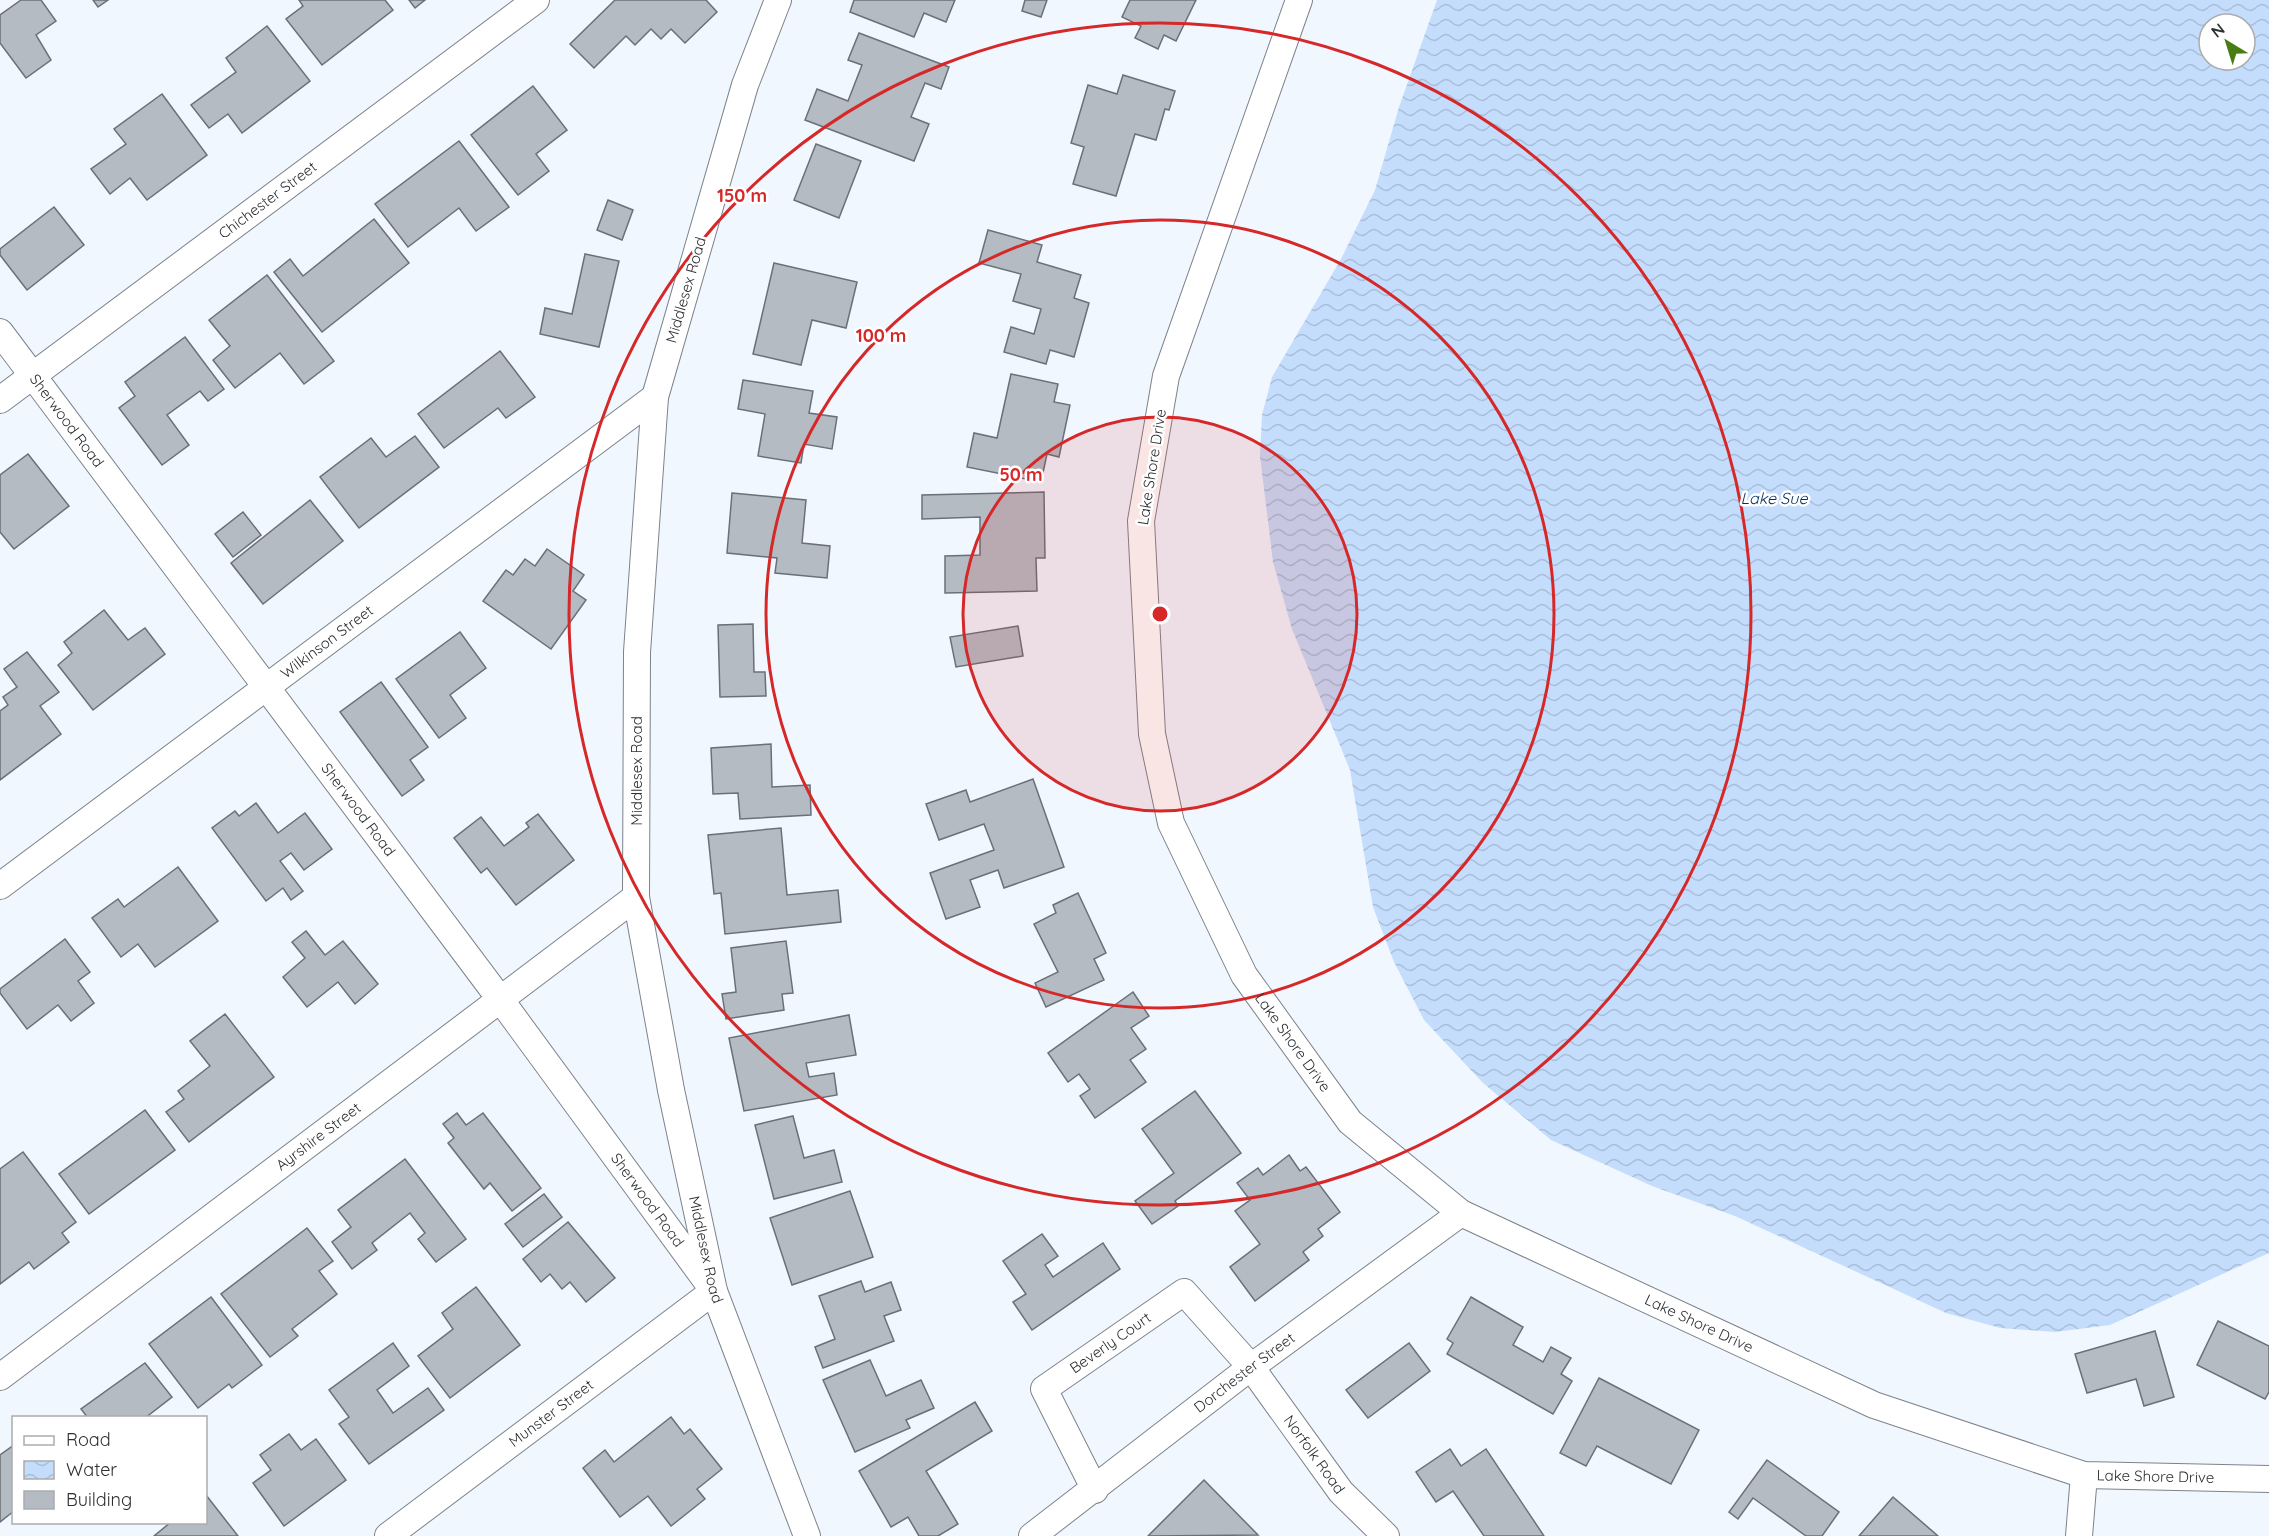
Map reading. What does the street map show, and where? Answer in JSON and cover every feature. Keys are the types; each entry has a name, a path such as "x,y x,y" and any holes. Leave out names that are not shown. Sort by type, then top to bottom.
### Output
{"street":[{"name":"Chichester Street","path":"0,400 536,0"},
{"name":"Middlesex Road","path":"778,0 745,85 656,397 637,652 636,897 671,1090 714,1291 807,1536"},
{"name":"Lake Shore Drive","path":"1299,0 1166,376 1141,521 1152,734 1171,823 1244,975 1350,1122 1461,1213 1874,1406 2084,1475 2269,1479"},
{"name":"Sherwood Road","path":"0,332 500,999 714,1291"},
{"name":"Wilkinson Street","path":"0,886 656,397"},
{"name":"Ayrshire Street","path":"0,1377 636,897"},
{"name":"Dorchester Street","path":"1032,1536 1095,1490 1251,1367 1461,1213"},
{"name":"Munster Street","path":"388,1536 714,1291"},
{"name":"Beverly Court","path":"1095,1490 1044,1389 1184,1292 1251,1367"},
{"name":"Norfolk Road","path":"1251,1367 1341,1492 1386,1536"},
{"path":"2079,1536 2084,1475"}],"water":[{"name":"Lake Sue","path":"1437,0 2269,0 2269,1253 2110,1325 2055,1332 2000,1328 1946,1313 1735,1216 1652,1186 1551,1140 1483,1083 1424,1020 1394,962 1373,907 1350,770 1292,629 1273,562 1260,456 1262,415 1272,377 1341,259 1375,190 1399,107"}],"building":[{"path":"21,0 41,0 56,21 36,35 51,60 26,78 0,43 0,15"},
{"path":"93,0 108,0 98,7"},
{"path":"299,0 385,0 393,10 322,65 286,19 303,6"},
{"path":"409,0 425,0 415,8"},
{"path":"615,0 706,0 717,12 685,43 671,29 661,39 651,29 635,45 626,36 594,68 570,44"},
{"path":"854,0 955,0 946,22 924,13 914,37 850,12"},
{"path":"1025,0 1047,0 1041,17 1022,11"},
{"path":"1130,0 1196,0 1176,41 1164,35 1158,49 1135,38 1141,26 1122,17"},
{"path":"267,26 310,81 242,133 228,114 209,128 191,105 236,72 226,58"},
{"path":"859,33 949,67 941,89 925,83 911,117 929,124 914,161 805,120 817,89 848,101 862,65 848,60"},
{"path":"1123,75 1175,91 1169,110 1165,109 1156,140 1135,134 1116,196 1073,184 1084,147 1071,143 1088,85 1117,94"},
{"path":"533,86 567,130 536,154 549,171 518,195 471,135"},
{"path":"162,94 207,155 147,200 130,178 110,194 91,169 126,144 114,129"},
{"path":"459,141 509,207 476,231 459,208 408,247 375,204"},
{"path":"816,144 861,161 839,218 794,200"},
{"path":"608,200 633,210 622,240 597,230"},
{"path":"54,207 84,245 27,290 0,255 0,249"},
{"path":"374,219 409,263 322,332 274,272 290,259 303,276"},
{"path":"988,230 1042,245 1037,262 1081,275 1074,298 1089,303 1074,357 1050,350 1046,364 1004,352 1011,327 1034,334 1041,309 1013,301 1021,274 979,263"},
{"path":"585,254 619,261 599,347 540,334 545,308 572,314"},
{"path":"774,263 857,282 846,328 812,320 801,365 753,354"},
{"path":"267,275 334,361 304,384 280,353 235,388 213,360 230,346 209,320"},
{"path":"185,337 224,389 208,401 200,391 167,415 189,445 162,465 119,408 135,396 125,382"},
{"path":"500,351 535,397 506,418 498,408 444,448 418,414"},
{"path":"1011,374 1058,384 1054,402 1070,405 1059,457 1047,454 1041,482 967,467 974,433 997,438"},
{"path":"743,380 813,391 809,413 837,417 832,449 804,444 801,463 758,456 765,414 738,409"},
{"path":"415,436 439,467 359,528 320,477 371,438 386,457"},
{"path":"28,454 69,506 14,549 0,532 0,475"},
{"path":"1044,492 1045,558 1036,558 1037,591 945,593 945,556 980,555 980,517 922,519 922,495"},
{"path":"732,493 806,500 802,543 830,546 827,578 775,573 777,558 727,553"},
{"path":"310,500 343,541 263,604 231,563"},
{"path":"243,512 261,535 233,557 215,534"},
{"path":"547,549 584,575 573,591 586,600 551,649 483,601 506,570 513,575 525,559 535,566"},
{"path":"104,610 128,640 145,628 165,654 93,710 58,665 72,653 64,642"},
{"path":"753,624 754,672 765,672 766,696 720,697 718,625"},
{"path":"1018,626 1023,656 956,667 950,637"},
{"path":"460,632 486,668 450,695 466,718 439,738 396,679"},
{"path":"27,652 59,692 40,706 61,734 0,780 0,711 8,705 3,697 17,687 4,669"},
{"path":"381,682 428,747 410,760 424,780 402,796 340,712"},
{"path":"771,744 772,787 810,785 811,815 740,819 738,793 713,794 711,748"},
{"path":"1033,779 1064,867 1004,888 998,870 970,880 980,907 946,919 930,873 994,850 984,824 939,840 926,804 966,790 970,802"},
{"path":"256,803 278,833 305,813 332,849 304,870 291,853 280,861 303,891 291,900 283,888 266,901 212,828 235,811 239,816"},
{"path":"538,814 574,860 516,905 487,868 481,873 454,838 481,817 504,846 529,827 526,823"},
{"path":"781,828 787,895 838,890 841,922 725,934 721,893 714,894 708,835"},
{"path":"178,867 218,921 155,967 138,944 121,957 92,918 118,899 124,907"},
{"path":"1078,893 1106,953 1094,959 1104,980 1046,1007 1035,983 1058,972 1034,924 1056,913 1053,905"},
{"path":"306,931 325,955 343,941 378,984 355,1004 338,982 307,1007 283,977 305,958 292,942"},
{"path":"65,939 90,972 78,981 94,1003 71,1021 58,1005 27,1029 0,993 0,989"},
{"path":"786,941 793,993 782,994 784,1010 726,1019 722,994 736,992 731,948"},
{"path":"1133,992 1149,1016 1131,1028 1146,1049 1130,1060 1146,1082 1095,1118 1080,1096 1090,1089 1079,1074 1068,1082 1048,1053"},
{"path":"225,1014 274,1077 189,1142 166,1112 184,1099 178,1091 210,1066 190,1041"},
{"path":"849,1015 856,1055 806,1063 809,1077 834,1073 837,1095 744,1111 729,1038"},
{"path":"1195,1091 1241,1153 1175,1201 1178,1206 1152,1224 1135,1201 1174,1173 1142,1129"},
{"path":"145,1110 175,1150 89,1214 59,1174"},
{"path":"457,1113 466,1125 483,1113 541,1188 512,1211 490,1183 484,1189 448,1143 454,1138 443,1124"},
{"path":"793,1116 804,1158 834,1150 842,1182 774,1199 755,1125"},
{"path":"23,1152 76,1222 62,1233 69,1242 34,1269 29,1262 0,1284 0,1169"},
{"path":"1289,1155 1300,1171 1306,1167 1340,1212 1318,1229 1323,1236 1303,1252 1309,1260 1255,1301 1230,1267 1260,1244 1235,1211 1250,1200 1237,1183 1258,1168 1263,1175"},
{"path":"405,1159 466,1239 436,1262 418,1239 425,1233 410,1213 372,1243 377,1250 352,1269 332,1242 351,1227 338,1210"},
{"path":"850,1191 873,1257 792,1285 770,1218"},
{"path":"544,1194 562,1217 523,1247 505,1224"},
{"path":"568,1222 615,1278 586,1302 570,1282 562,1289 550,1274 541,1282 523,1259"},
{"path":"307,1228 333,1261 319,1271 337,1294 292,1329 298,1336 270,1357 221,1294"},
{"path":"1042,1234 1058,1256 1045,1265 1053,1277 1103,1243 1120,1269 1032,1330 1013,1302 1026,1294 1003,1261"},
{"path":"861,1281 865,1292 891,1282 901,1310 884,1316 894,1341 823,1368 815,1347 835,1339 819,1296"},
{"path":"476,1287 520,1345 450,1398 418,1356 453,1329 442,1313"},
{"path":"211,1297 262,1365 232,1388 229,1384 198,1408 149,1344"},
{"path":"1471,1297 1523,1327 1513,1345 1543,1362 1551,1347 1571,1358 1561,1374 1572,1381 1553,1414 1447,1354 1453,1343 1447,1339"},
{"path":"2218,1321 2269,1346 2269,1392 2265,1399 2197,1365"},
{"path":"2155,1331 2174,1397 2144,1406 2136,1379 2087,1393 2075,1354"},
{"path":"393,1343 409,1366 377,1390 393,1413 428,1388 444,1410 369,1464 339,1424 349,1417 329,1390"},
{"path":"1409,1343 1430,1371 1368,1418 1346,1390"},
{"path":"870,1360 886,1396 921,1380 934,1408 906,1420 910,1428 855,1452 823,1380"},
{"path":"145,1363 172,1397 148,1416 86,1416 81,1409"},
{"path":"1599,1378 1699,1430 1671,1484 1597,1446 1586,1466 1560,1453"},
{"path":"975,1402 992,1431 926,1471 958,1524 938,1536 919,1536 908,1517 891,1527 859,1471"},
{"path":"671,1417 684,1434 690,1429 722,1469 697,1489 705,1499 671,1526 648,1496 620,1517 583,1468 605,1450 614,1462"},
{"path":"289,1434 301,1450 316,1439 346,1480 284,1526 253,1483 271,1470 260,1455"},
{"path":"12,1446 12,1513 0,1522 0,1455"},
{"path":"1450,1449 1461,1466 1486,1449 1544,1536 1484,1536 1453,1491 1436,1502 1416,1472"},
{"path":"1767,1460 1839,1512 1822,1536 1806,1536 1753,1498 1738,1519 1729,1512"},
{"path":"1204,1480 1258,1535 1148,1536"},
{"path":"207,1496 238,1536 154,1536 169,1524 207,1524"},
{"path":"1893,1497 1938,1536 1859,1536"}]}
